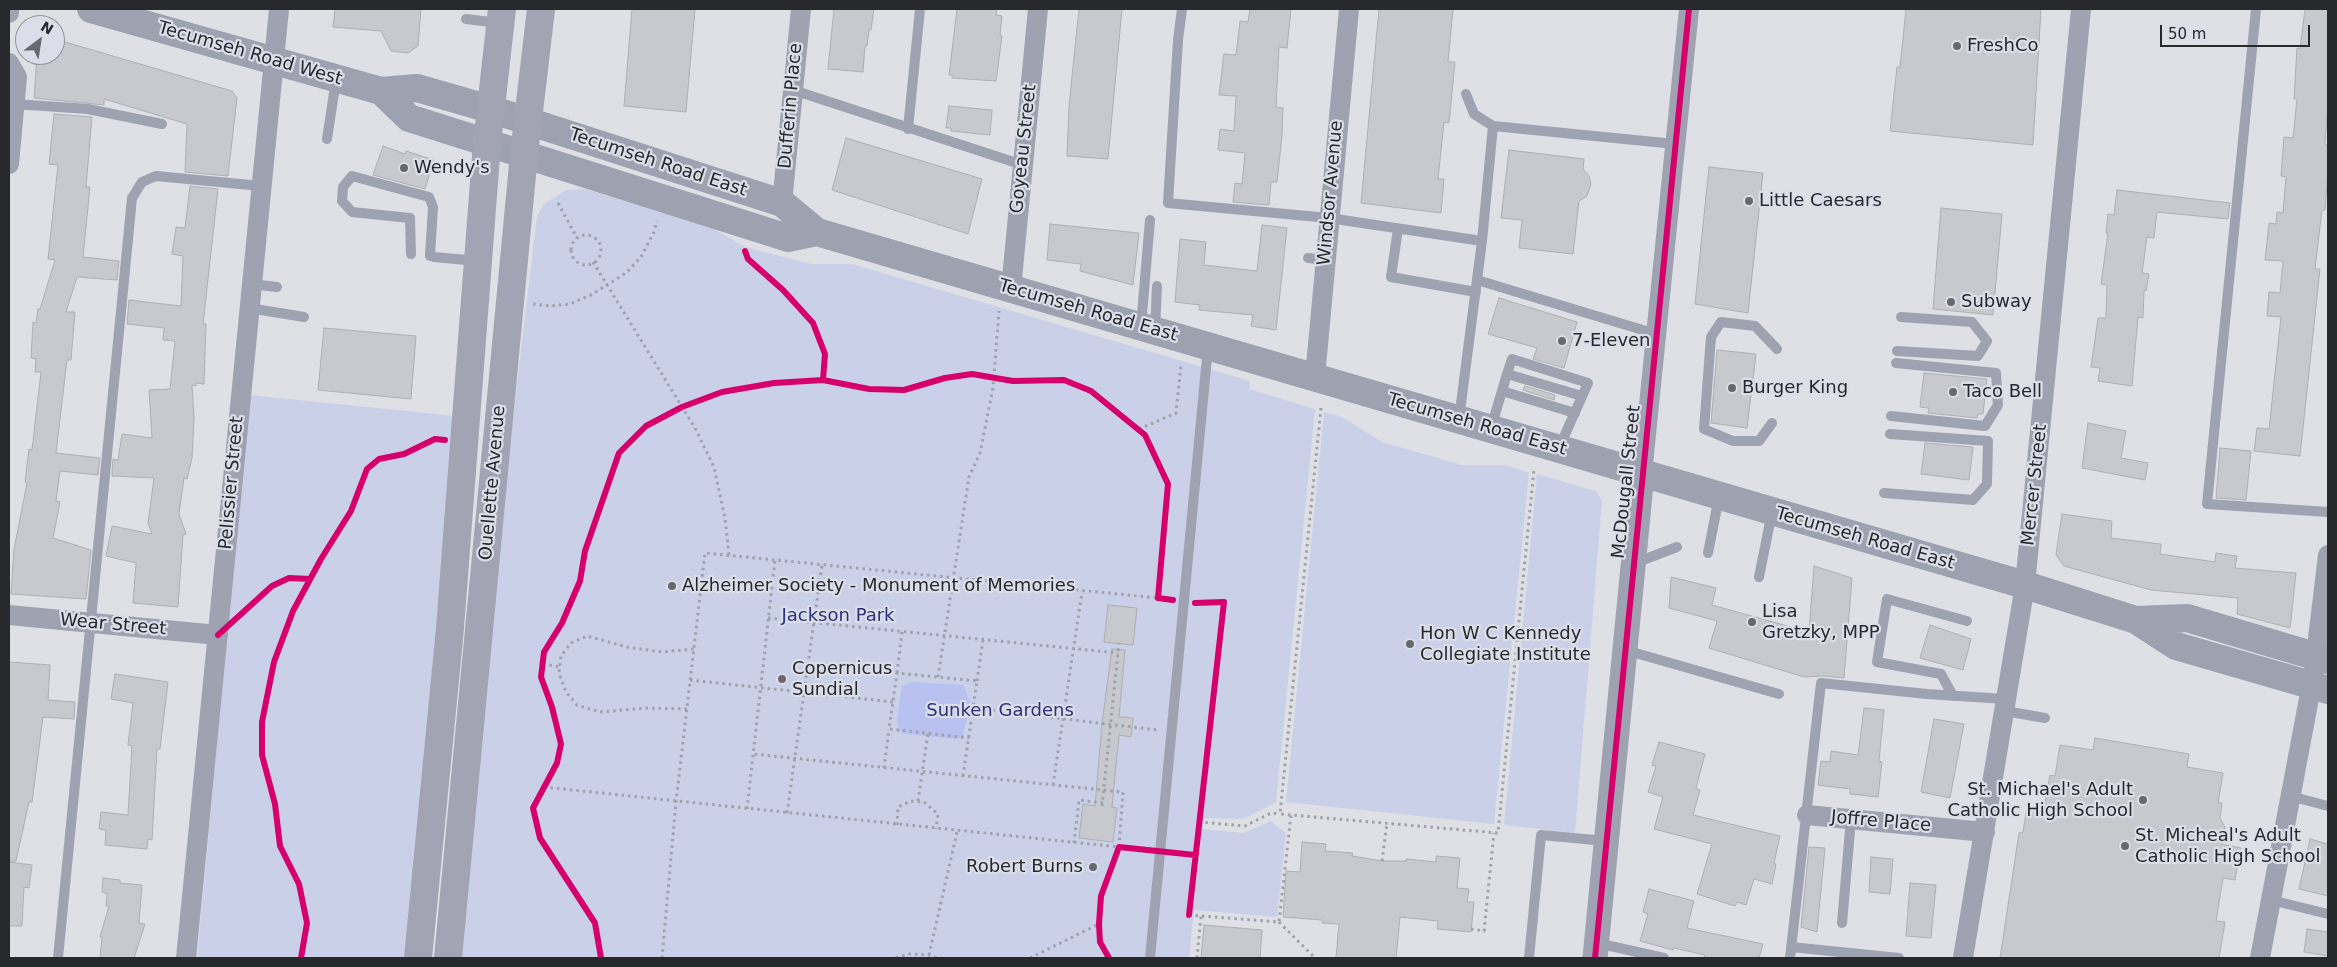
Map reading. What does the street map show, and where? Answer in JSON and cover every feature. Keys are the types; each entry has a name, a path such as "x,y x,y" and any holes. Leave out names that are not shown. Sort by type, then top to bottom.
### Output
{"main road":[{"name":"Tecumseh Road West","path":"91,9 381,91 417,88 490,109"},
{"name":"Ouellette Avenue","path":"448,958 524,154 541,9"},
{"name":"Ouellette Avenue","path":"418,958 450,628 477,261 490,109 501,16"},
{"name":"Tecumseh Road West","path":"381,91 409,118 524,154"},
{"name":"Tecumseh Road East","path":"490,109 782,204 817,232 1005,300 1148,329 2025,585 2136,620 2176,646 2320,688"},
{"name":"Tecumseh Road East","path":"524,154 788,238 817,232"},
{"name":"Tecumseh Road East","path":"2136,620 2187,618 2322,658"}],"street":[{"name":"Pelissier Street","path":"186,958 279,9"},
{"name":"Dufferin Place","path":"782,204 801,9"},
{"name":"Goyeau Street","path":"1005,300 1023,165 1038,9"},
{"name":"Windsor Avenue","path":"1315,377 1316,259 1329,218 1349,9"},
{"name":"McDougall Street","path":"1596,950 1688,9"},
{"name":"Mercer Street","path":"1963,958 2025,585 2081,9"},
{"path":"9,63 17,77 9,164"},
{"path":"2260,958 2290,796 2320,688 2328,555"},
{"name":"Wear Street","path":"9,615 218,635"},
{"name":"Joffre Place","path":"1807,815 1984,832"}],"lane":[{"path":"908,129 920,9"},
{"path":"1182,9 1178,40 1168,203 1329,218 1482,242"},
{"path":"2256,9 2207,504 2328,512"},
{"path":"466,19 501,16"},
{"path":"327,139 337,79"},
{"path":"793,90 1023,165"},
{"path":"1466,94 1474,114 1493,126 1675,144"},
{"path":"14,104 88,108 162,124"},
{"path":"1459,420 1482,242 1493,126"},
{"path":"58,958 132,198 142,182 156,176 261,186"},
{"path":"411,254 410,218 352,212 342,201 343,187 352,176 429,197 433,207 432,257 477,261"},
{"path":"1148,329 1150,220"},
{"path":"1398,229 1391,277 1476,292"},
{"path":"1477,280 1656,334"},
{"path":"251,284 277,286"},
{"path":"1148,329 1156,286"},
{"path":"249,308 304,317"},
{"path":"1898,351 1978,356 1987,341 1972,322 1901,317"},
{"path":"1772,423 1759,441 1733,441 1704,429 1711,337 1721,322 1755,326 1777,349"},
{"path":"1150,958 1208,346"},
{"path":"1490,429 1512,359 1588,383 1558,449"},
{"path":"1892,416 1985,426 1998,405 1996,373 1896,363"},
{"path":"1507,374 1582,396"},
{"path":"1502,391 1575,412"},
{"path":"1884,493 1973,500 1987,484 1988,441 1890,434"},
{"path":"1708,553 1719,496"},
{"path":"1759,576 1772,512"},
{"path":"1634,564 1677,547"},
{"path":"1953,696 1941,674 1877,662 1887,598 1968,621"},
{"path":"1625,650 1779,694"},
{"path":"1899,958 1791,953 1821,683 1953,696 2005,705 2045,718"},
{"path":"2290,796 2328,806"},
{"path":"1842,922 1851,819"},
{"path":"1529,958 1541,835 1607,841"},
{"path":"2271,900 2328,914"},
{"path":"1596,950 1664,958"}],"path":[{"path":"558,202 577,238"},
{"path":"532,304 550,306 570,304 591,295 626,273 641,257 654,232 659,214"},
{"path":"581,235 591,236 598,242 600,252 593,262 582,265 574,260 570,251 573,241 581,235"},
{"path":"593,262 695,428 714,467 726,518 729,556"},
{"path":"938,677 969,477 980,453 990,377 1005,300"},
{"path":"1139,429 1176,413 1180,365"},
{"path":"990,377 1003,380"},
{"path":"675,411 690,404"},
{"path":"1280,814 1321,408"},
{"path":"1132,424 1145,435"},
{"path":"1199,822 1245,826 1271,813 1498,833 1534,469"},
{"path":"662,958 676,802 705,553 1165,599"},
{"path":"747,809 775,560"},
{"path":"787,813 822,565"},
{"path":"1158,598 1159,589"},
{"path":"1054,785 1082,592"},
{"path":"768,618 1118,653"},
{"path":"884,768 902,632"},
{"path":"687,710 647,708 600,712 577,704 566,692 559,673 561,656 571,643 587,636 627,647 662,652 694,650"},
{"path":"963,776 983,640"},
{"path":"1074,843 1079,800 1103,804 1119,643"},
{"path":"542,664 560,667"},
{"path":"897,673 977,681"},
{"path":"690,680 893,702"},
{"path":"973,708 1157,730"},
{"path":"889,729 969,738"},
{"path":"918,801 928,734"},
{"path":"753,754 1123,792 1119,847 1116,856"},
{"path":"540,794 548,779"},
{"path":"544,788 1160,852"},
{"path":"897,825 898,807 911,801 918,801 924,802 938,814 936,830"},
{"path":"1198,831 1200,813"},
{"path":"1279,922 1291,815"},
{"path":"1382,861 1387,823"},
{"path":"929,955 957,832"},
{"path":"1472,929 1484,931 1494,833"},
{"path":"1190,905 1189,915 1279,922 1316,958"},
{"path":"1099,915 1099,933"},
{"path":"1196,958 1200,916"},
{"path":"1030,958 1106,922"},
{"path":"896,958 909,954 929,955 937,958"}],"green space":[{"name":"Jackson Park","path":"584,189 707,225 745,247 811,264 852,264 1250,381 1249,389 1315,409 1276,802 1244,819 1204,818 1203,829 1244,833 1271,821 1286,833 1277,917 1194,910 1189,958 459,958 511,434 537,216 544,204 566,190"},
{"path":"249,395 455,416 406,958 197,958"},
{"path":"1324,412 1342,417 1382,442 1462,465 1506,465 1529,473 1494,824 1286,802"},
{"path":"1537,474 1596,491 1602,500 1575,833 1504,825"}],"water":[{"path":"912,682 963,685 970,702 963,737 956,739 905,734 899,731 897,719 902,686"}],"building":[{"path":"335,9 421,9 418,46 408,53 391,51 381,31 333,27"},
{"path":"632,9 695,9 686,112 624,106"},
{"path":"834,9 874,9 871,30 869,30 867,46 865,46 863,72 828,69"},
{"path":"957,9 997,9 996,15 1002,16 1000,36 1002,36 996,81 952,78 952,75 949,75"},
{"path":"1079,9 1122,9 1108,159 1067,156 1069,106"},
{"path":"1250,9 1291,9 1287,48 1279,47 1276,107 1283,108 1282,136 1277,182 1271,182 1269,205 1233,202 1235,183 1242,184 1245,153 1218,150 1220,129 1234,131 1236,96 1219,95 1224,54 1236,55 1240,21 1248,22"},
{"path":"1379,9 1453,9 1448,62 1455,62 1449,123 1444,122 1438,179 1444,179 1441,213 1361,203"},
{"path":"1906,9 2041,9 2033,145 1890,131 1897,67 1900,67"},
{"path":"2305,9 2328,9 2328,103 2325,145 2328,145 2328,168 2325,210 2322,210 2315,269 2320,269 2300,456 2254,451 2257,428 2269,429 2281,317 2267,316 2269,292 2280,293 2283,261 2265,260 2269,223 2276,224 2277,212 2283,213 2286,177 2281,176 2284,137 2293,138 2297,99 2294,99 2297,48 2300,49"},
{"path":"65,42 232,91 237,98 228,176 185,172 187,124 104,99 104,105 34,98 36,65 65,65"},
{"path":"949,106 992,110 990,135 951,131 951,128 946,128"},
{"path":"54,114 92,117 86,187 90,187 83,257 119,261 117,280 77,277 66,312 75,312 71,360 67,360 56,453 100,458 98,475 60,471 56,501 60,502 53,538 91,550 86,599 11,594 14,549 27,483 25,482 29,449 32,450 41,372 35,372 36,359 31,358 33,322 36,323 38,309 40,309 55,260 48,259 58,165 49,164"},
{"path":"846,138 982,179 968,234 832,190"},
{"name":"Wendy's","path":"383,146 405,154 406,151 434,160 425,189 373,175"},
{"path":"1509,150 1584,159 1583,169 1589,176 1591,184 1587,196 1579,201 1573,254 1519,248 1522,220 1501,218"},
{"path":"1709,167 1763,173 1748,313 1695,304"},
{"path":"190,186 218,189 203,324 206,324 204,384 196,383 196,386 192,385 194,417 192,458 187,479 184,478 179,514 186,534 183,535 178,607 133,603 136,563 106,556 112,526 152,534 148,523 154,478 112,476 113,459 118,460 122,434 152,438 149,390 170,389 175,341 163,340 164,328 127,324 129,300 181,306 183,256 172,254 176,227 185,228"},
{"path":"2117,190 2230,203 2228,219 2157,212 2154,238 2147,237 2142,273 2149,274 2146,291 2144,290 2143,318 2138,317 2132,386 2098,381 2100,368 2091,367 2098,318 2106,318 2107,285 2101,284 2108,233 2106,233 2108,214 2114,215"},
{"path":"1941,208 2002,214 1993,315 1933,309"},
{"path":"1050,224 1139,233 1133,285 1080,271 1081,264 1047,260"},
{"path":"1262,225 1287,228 1276,330 1251,326 1253,315 1199,310 1200,305 1175,302 1180,239 1206,242 1204,265 1257,271"},
{"path":"1499,298 1577,322 1564,368 1533,359 1537,348 1488,334"},
{"path":"324,328 416,336 411,399 318,390"},
{"name":"Burger King","path":"1717,350 1756,354 1747,428 1711,423"},
{"name":"Taco Bell","path":"1924,373 1987,379 1983,414 1978,414 1977,418 1928,413 1929,408 1920,407"},
{"path":"1525,386 1555,395 1554,400 1523,390"},
{"path":"2088,423 2126,431 2121,458 2148,463 2145,480 2082,468"},
{"path":"1925,443 1973,447 1969,480 1921,474"},
{"path":"2220,448 2251,451 2246,500 2216,498"},
{"path":"2062,514 2112,521 2111,538 2161,544 2160,554 2215,562 2216,553 2237,556 2235,568 2296,573 2290,628 2237,614 2238,598 2151,590 2064,566 2056,555"},
{"path":"1814,566 1852,578 1844,678 1804,677 1709,648 1717,621 1669,608 1671,577 1716,588 1712,605 1809,632"},
{"path":"1108,605 1137,608 1133,645 1104,642"},
{"path":"1930,625 1971,639 1963,670 1920,658"},
{"path":"1112,649 1125,650 1119,717 1133,718 1131,737 1119,735 1112,807 1117,808 1113,842 1079,838 1083,804 1095,806 1102,723"},
{"path":"9,662 50,665 48,700 75,702 74,719 43,717 32,802 29,802 16,861 9,861"},
{"path":"115,674 168,682 160,749 157,749 152,840 148,839 147,849 105,845 106,830 99,829 101,812 128,815 132,746 128,745 133,703 111,699"},
{"path":"1864,708 1884,710 1879,761 1882,762 1878,797 1850,794 1850,789 1818,785 1821,761 1830,762 1831,751 1858,755"},
{"path":"1934,719 1964,724 1950,798 1921,792"},
{"name":"St. Micheal's Adult Catholic High School","path":"2095,738 2189,754 2187,767 2223,773 2218,803 2222,803 2220,818 2225,827 2221,844 2241,848 2235,880 2223,878 2216,921 2225,922 2219,958 2000,958 2019,833 2023,832 2027,806 2044,809 2050,775 2055,776 2060,745 2093,750"},
{"path":"1659,742 1705,754 1696,788 1700,790 1693,815 1780,836 1772,884 1754,879 1746,905 1737,902 1735,906 1697,894 1712,844 1654,829 1663,797 1648,792 1656,766 1652,765"},
{"path":"2310,839 2328,844 2328,896 2299,889"},
{"path":"1302,842 1326,844 1325,851 1353,853 1352,856 1382,861 1406,861 1406,859 1436,862 1436,856 1460,858 1457,888 1469,889 1467,902 1474,902 1471,932 1437,929 1438,921 1400,917 1396,958 1336,958 1339,924 1322,923 1322,920 1283,917 1286,871 1300,872"},
{"path":"1809,847 1825,848 1817,932 1801,927"},
{"path":"1871,857 1893,859 1890,894 1869,892"},
{"path":"9,862 32,865 29,888 24,887 22,926 9,926"},
{"path":"103,878 120,880 120,883 142,885 139,923 145,924 134,958 100,958 102,937 100,937 109,906 106,906 107,894 102,892"},
{"path":"1910,883 1936,885 1931,938 1906,936"},
{"path":"1649,889 1694,901 1687,928 1763,944 1759,958 1704,958 1705,955 1674,948 1673,950 1640,941 1648,914 1643,912"},
{"path":"1204,925 1262,930 1260,958 1201,958"},
{"path":"2307,929 2328,932 2328,956 2304,952"}],"cycle path":[{"path":"1595,958 1689,9"},
{"path":"745,251 748,259 783,290 813,323 825,354 823,380"},
{"path":"601,958 595,923 540,838 533,808 557,763 561,744 552,707 541,677 544,652 562,623 580,581 585,551 619,453 646,426 682,407 722,392 774,383 823,380 869,389 904,390 945,378 972,374 1013,381 1064,380 1091,391 1145,435 1168,484 1158,598 1173,600"},
{"path":"301,958 307,923 299,884 280,846 275,804 262,755 262,722 274,662 293,611 321,559 351,511 367,469 379,459 404,454 435,439 445,440"},
{"path":"218,635 272,586 289,578 310,579"},
{"path":"1189,915 1224,602 1195,603"},
{"path":"1109,958 1100,942 1101,896 1119,847 1195,855"}],"place":[{"name":"FreshCo","path":"1957,46"},
{"name":"Wendy's","path":"404,168"},
{"name":"Little Caesars","path":"1749,201"},
{"name":"Subway","path":"1951,302"},
{"name":"7-Eleven","path":"1562,341"},
{"name":"Burger King","path":"1732,388"},
{"name":"Taco Bell","path":"1953,392"},
{"name":"Alzheimer Society - Monument of Memories","path":"672,586"},
{"name":"Lisa Gretzky, MPP","path":"1752,622"},
{"name":"Hon W C Kennedy Collegiate Institute","path":"1410,644"},
{"name":"Copernicus Sundial","path":"782,679"},
{"name":"St. Michael's Adult Catholic High School","path":"2143,800"},
{"name":"St. Micheal's Adult Catholic High School","path":"2125,846"},
{"name":"Robert Burns","path":"1093,867"}],"park label":[{"name":"Sunken Gardens","path":"1000,711"}]}
